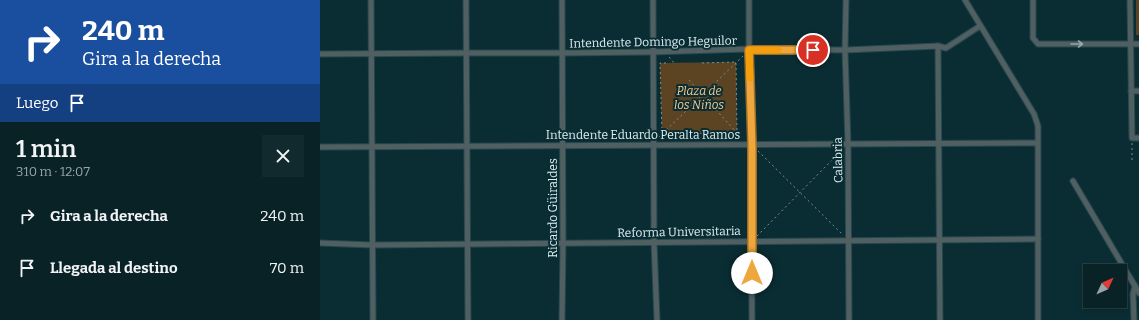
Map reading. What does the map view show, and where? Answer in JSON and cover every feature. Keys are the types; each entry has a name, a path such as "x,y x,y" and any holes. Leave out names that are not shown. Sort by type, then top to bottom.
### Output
{"street":[{"path":"371,0 373,320"},
{"path":"466,0 468,320"},
{"name":"Ricardo Güiraldes","path":"562,0 562,320"},
{"path":"653,0 652,52 654,242 657,320"},
{"path":"749,0 752,145 752,320"},
{"name":"Calabria","path":"846,0 845,50 848,144 849,320"},
{"path":"965,0 1034,114 1038,126 1038,320"},
{"path":"1034,0 1033,38 1038,44 1139,44"},
{"path":"1130,0 1132,138 1139,138"},
{"name":"Intendente Domingo Heguilor","path":"320,54 845,50 938,46 946,48 980,26"},
{"path":"938,46 940,320"},
{"path":"1131,91 1139,91"},
{"name":"Intendente Eduardo Peralta Ramos","path":"320,147 1037,143"},
{"path":"1073,181 1139,292"},
{"name":"Reforma Universitaria","path":"320,243 372,245 1038,238"},
{"path":"1134,320 1133,294 1135,286"}],"path":[{"path":"653,145 662,134 749,50"},
{"path":"702,63 736,62"},
{"path":"736,62 737,133"},
{"path":"662,134 660,63 666,63"},
{"path":"689,80 737,133 752,145 848,240"},
{"path":"662,134 737,133"},
{"path":"1132,138 1132,161"},
{"path":"752,241 848,144"}],"green space":[{"path":"1136,0 1139,0 1139,35 1136,35"},
{"name":"Plaza de los Niños","path":"736,62 737,133 662,134 660,63"}],"slow traffic":[{"path":"750,78 749,50 778,50"}],"route":[{"path":"752,273 752,145 749,50 813,50"}]}
